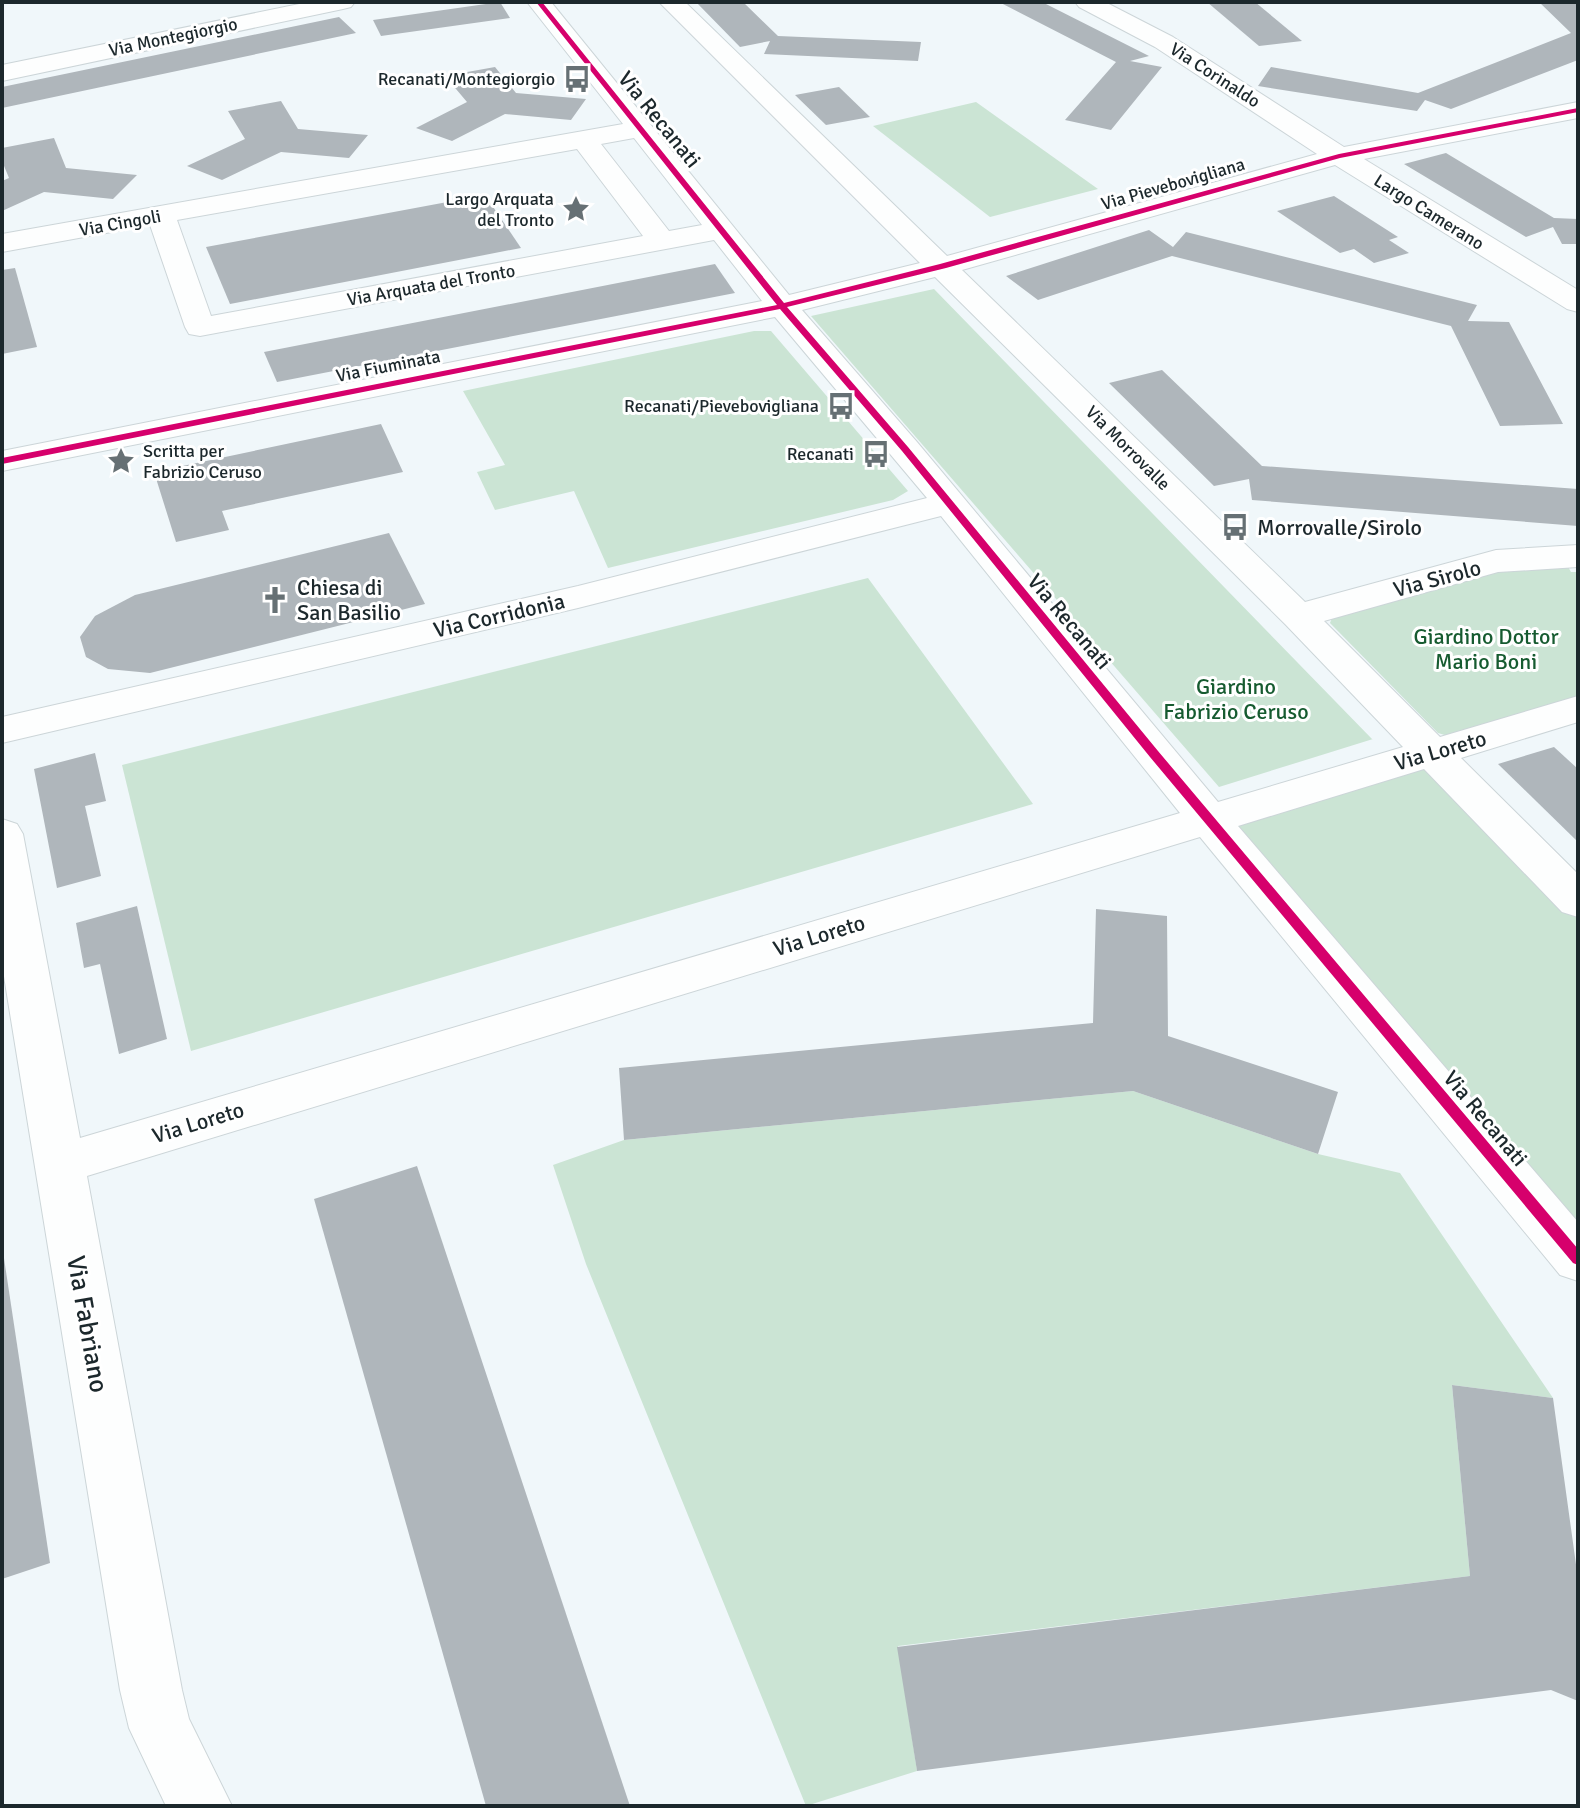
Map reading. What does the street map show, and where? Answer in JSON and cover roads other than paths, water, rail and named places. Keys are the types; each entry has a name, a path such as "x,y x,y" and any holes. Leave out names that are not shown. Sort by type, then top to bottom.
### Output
{"street":[{"name":"Via Montegiorgio","path":"2,73 343,2"},
{"name":"Via Recanati","path":"539,2 782,306 1578,1259"},
{"name":"Via Morrovalle","path":"671,2 745,78 943,266 1298,616 1578,901"},
{"name":"Via Corinaldo","path":"1087,2 1164,42 1339,156"},
{"name":"Via Pievebovigliana","path":"782,306 943,266 1339,156 1578,110"},
{"name":"Via Cingoli","path":"2,243 164,226 592,150 642,129"},
{"path":"592,150 662,241 723,230"},
{"name":"Largo Camerano","path":"1339,156 1578,303"},
{"name":"Via Arquata del Tronto","path":"164,226 200,327 662,241"},
{"name":"Via Fiuminata","path":"2,461 782,306"},
{"name":"Via Corridonia","path":"2,730 578,597 947,504"},
{"name":"Via Sirolo","path":"1298,616 1506,559 1578,556"},
{"name":"Via Loreto","path":"60,1164 1578,709"},
{"name":"Via Fabriano","path":"2,834 151,1690 160,1728 200,1806"}],"place":[{"name":"Recanati/Montegiorgio","path":"577,79"},
{"name":"Largo Arquata del Tronto","path":"576,209"},
{"name":"Recanati/Pievebovigliana","path":"841,406"},
{"name":"Recanati","path":"876,454"},
{"name":"Scritta per Fabrizio Ceruso","path":"121,461"},
{"name":"Morrovalle/Sirolo","path":"1235,527"},
{"name":"Chiesa di San Basilio","path":"275,600"}],"park label":[{"name":"Giardino Dottor Mario Boni","path":"1486,648"},
{"name":"Giardino Fabrizio Ceruso","path":"1236,698"}]}
